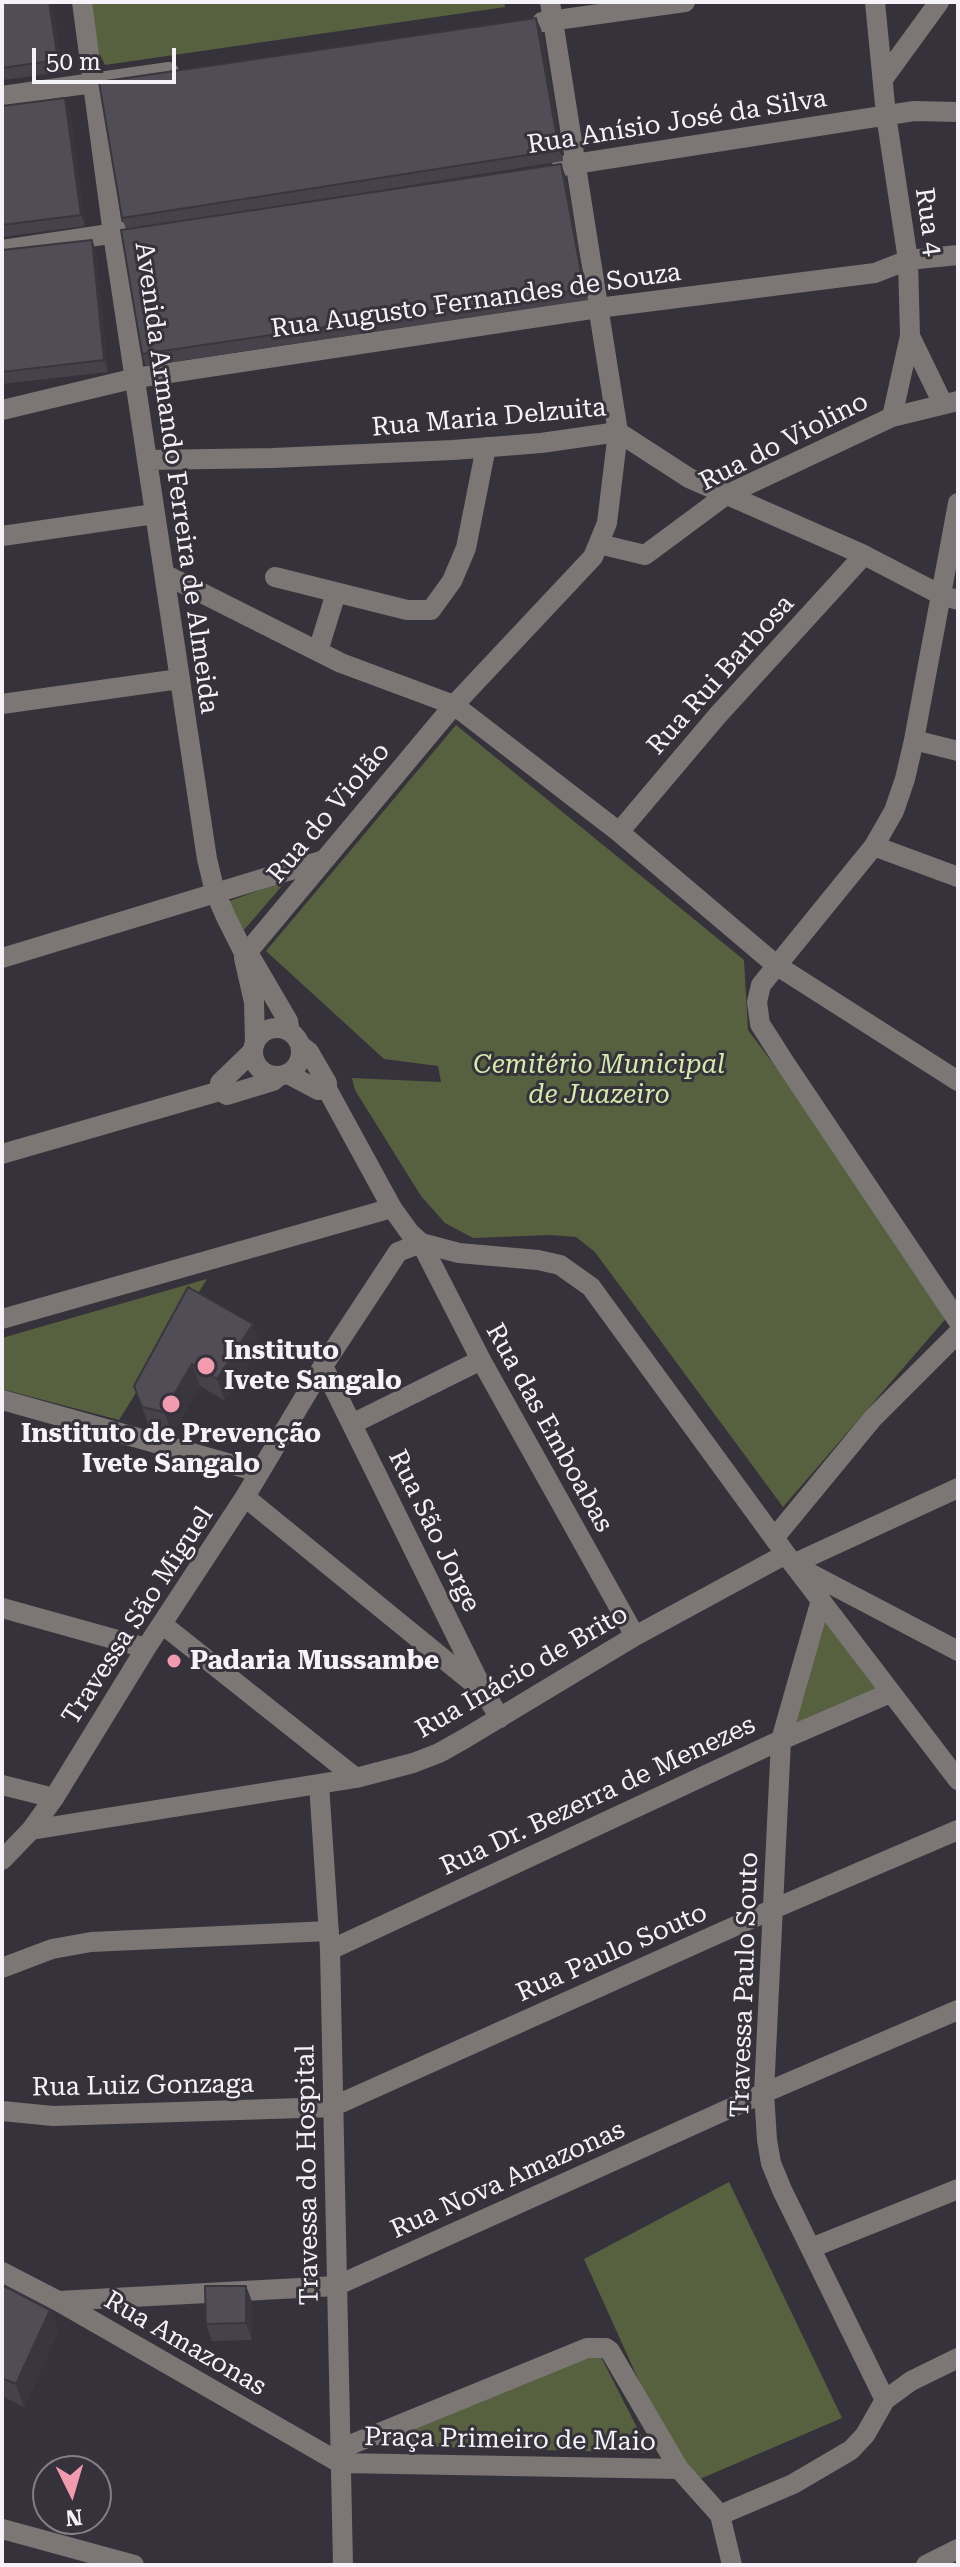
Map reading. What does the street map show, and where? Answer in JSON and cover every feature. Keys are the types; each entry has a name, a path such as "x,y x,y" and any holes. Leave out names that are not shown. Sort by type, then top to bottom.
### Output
{"street":[{"name":"Avenida Armando Ferreira de Almeida","path":"82,2 113,234 207,859 215,892 245,955"},
{"path":"526,24 551,11 685,2"},
{"name":"Rua 4","path":"875,2 886,115 908,260 910,336 892,417"},
{"path":"883,79 939,2"},
{"path":"551,11 618,432 607,523 599,544"},
{"path":"2,96 185,70"},
{"name":"Rua Anísio José da Silva","path":"545,169 914,111 958,112"},
{"path":"2,250 144,229"},
{"name":"Rua Augusto Fernandes de Souza","path":"2,410 136,378 598,308 875,273 908,260 958,255"},
{"name":"Rua 4","path":"910,336 950,402"},
{"name":"Rua do Violino","path":"599,544 645,555 726,495 892,417 950,402"},
{"name":"Rua Maria Delzuita","path":"147,460 288,458 486,447 618,432 689,478 864,555 949,598"},
{"path":"275,577 407,610 427,611 437,605 452,581 466,548 486,447"},
{"path":"958,503 949,598 894,811 874,846 761,985 757,1002 760,1024 958,1321"},
{"path":"2,536 154,514"},
{"name":"Rua do Violão","path":"245,955 454,705 593,557 599,544"},
{"name":"Rua Rui Barbosa","path":"619,832 718,715 864,555"},
{"path":"166,575 341,663 454,705 619,832 776,965 958,1081"},
{"path":"318,651 336,593"},
{"path":"2,704 179,679"},
{"path":"914,740 958,751"},
{"path":"874,846 958,877"},
{"path":"2,958 324,860"},
{"path":"245,955 255,1017 257,1067 271,1076 284,1075 318,1090 327,1089"},
{"name":"Rua das Emboabas","path":"245,955 250,956 288,1021 295,1039 309,1052 392,1208 421,1243 481,1360 635,1636"},
{"path":"2,1154 220,1091 227,1095 273,1081 299,1062 295,1039 274,1029 259,1036 254,1047 220,1083 220,1091"},
{"path":"2,1319 392,1208"},
{"path":"421,1243 459,1253 560,1265 591,1287 785,1552 958,1780"},
{"name":"Travessa São Miguel","path":"2,1860 31,1830 54,1798 146,1648 245,1497 323,1366 398,1252 421,1243"},
{"path":"785,1552 873,1418 958,1333"},
{"path":"352,1424 481,1360"},
{"name":"Rua São Jorge","path":"323,1366 484,1692 500,1718"},
{"path":"2,1400 259,1472"},
{"name":"Rua Inácio de Brito","path":"31,1830 356,1778 413,1763 439,1753 635,1636 785,1552 958,1488"},
{"path":"245,1497 484,1692"},
{"path":"785,1552 958,1651"},
{"name":"Travessa Paulo Souto","path":"821,1600 781,1740 764,2093 767,2140 771,2163 885,2400"},
{"path":"2,1608 146,1648"},
{"path":"162,1624 356,1778"},
{"name":"Rua Dr. Bezerra de Menezes","path":"330,1941 890,1693"},
{"name":"Travessa do Hospital","path":"319,1784 330,1941 343,2565"},
{"path":"2,1785 54,1798"},
{"name":"Rua Paulo Souto","path":"332,2107 771,1910 958,1830"},
{"path":"2,1968 52,1949 91,1942 330,1941"},
{"name":"Rua Nova Amazonas","path":"58,2301 336,2286 764,2093 958,2010"},
{"name":"Rua Luiz Gonzaga","path":"2,2111 53,2116 332,2107"},
{"path":"811,2248 958,2189"},
{"name":"Rua Amazonas","path":"2,2272 340,2456"},
{"name":"Praça Primeiro de Maio","path":"340,2456 587,2348 600,2346 610,2351 679,2469"},
{"path":"720,2515 793,2484 851,2450 865,2435 885,2400 911,2381 958,2358"},
{"name":"Praça Primeiro de Maio","path":"340,2456 679,2469"},
{"path":"679,2469 720,2515 732,2565"},
{"path":"2,2529 134,2565"},
{"path":"926,2565 958,2549"}],"green space":[{"path":"91,2 504,2 505,7 105,65 97,49"},
{"name":"Cemitério Municipal de Juazeiro","path":"456,725 744,960 748,1030 955,1308 783,1507 595,1252 576,1237 473,1238 445,1223 421,1196 355,1090 352,1078 441,1082 438,1066 384,1059 266,951"},
{"path":"287,880 244,930 227,902"},
{"path":"207,1279 119,1420 2,1389 2,1338"},
{"path":"821,1600 890,1693 781,1740"},
{"path":"729,2182 842,2418 686,2485 584,2259"},
{"path":"597,2349 650,2453 366,2445"}],"building":[{"path":"2,2 49,2 58,60 2,68"},
{"path":"536,18 559,150 122,218 99,82"},
{"path":"65,98 81,215 2,225 2,106"},
{"path":"561,164 584,289 142,354 121,230"},
{"path":"92,240 104,360 2,372 2,250"},
{"path":"188,1287 253,1324 217,1379 192,1364 164,1412 142,1407 134,1386"},
{"path":"2,2285 50,2310 16,2384 2,2378"},
{"path":"205,2286 246,2286 246,2323 206,2324"}],"place":[{"name":"Instituto Ivete Sangalo","path":"206,1366"},
{"name":"Instituto de Prevenção Ivete Sangalo","path":"171,1404"},
{"name":"Padaria Mussambe","path":"174,1661"}]}
